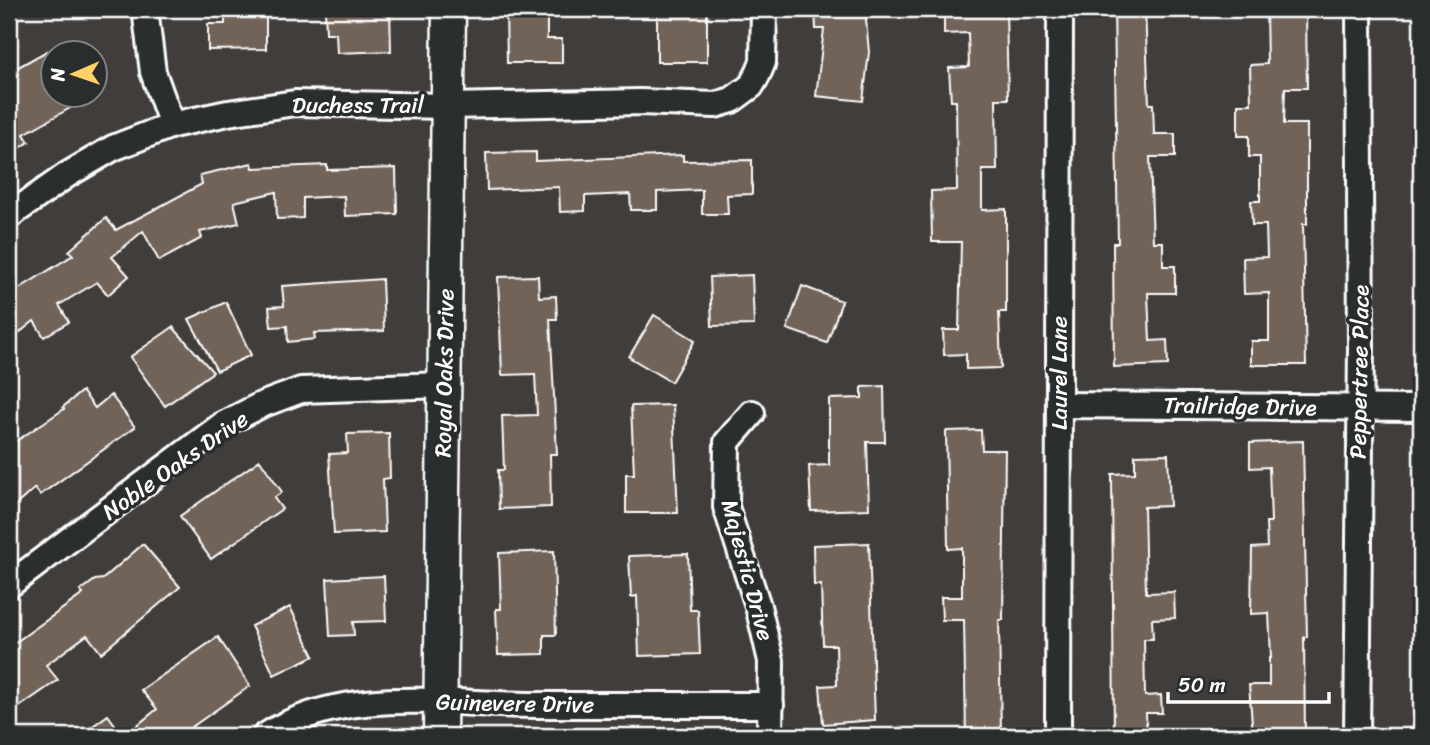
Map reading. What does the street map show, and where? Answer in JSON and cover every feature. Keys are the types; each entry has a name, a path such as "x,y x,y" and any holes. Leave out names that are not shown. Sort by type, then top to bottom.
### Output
{"street":[{"path":"145,9 153,72 172,125"},
{"name":"Royal Oaks Drive","path":"440,736 449,9"},
{"name":"Duchess Trail","path":"9,216 67,174 113,148 172,125 295,103 448,106 640,102 699,105 732,100 751,86 763,62 764,9"},
{"name":"Laurel Lane","path":"1058,736 1060,9"},
{"name":"Peppertree Place","path":"1357,736 1359,9"},
{"name":"Noble Oaks Drive","path":"9,585 222,425 261,405 300,390 443,385"},
{"name":"Trailridge Drive","path":"1059,405 1421,408"},
{"name":"Majestic Drive","path":"752,412 727,442 726,507 758,606 771,661 770,736"},
{"name":"Guinevere Drive","path":"265,736 313,714 345,705 396,701 771,705"}],"building":[{"path":"225,9 266,9 266,49 208,50 208,24 225,24"},
{"path":"325,9 390,9 391,51 337,53 336,33 326,33"},
{"path":"815,9 865,9 869,52 863,101 816,96 824,29 816,29"},
{"path":"944,9 1006,9 1008,99 996,99 997,170 982,170 982,210 1006,209 1006,312 999,312 1001,368 966,369 966,354 944,355 943,330 959,330 961,242 932,242 931,191 957,190 956,101 951,101 949,68 969,67 968,33 944,34"},
{"path":"1114,9 1145,9 1149,104 1153,104 1154,134 1175,134 1175,157 1150,157 1153,242 1163,242 1163,266 1175,266 1175,293 1148,293 1150,341 1167,340 1168,365 1114,367 1113,243 1118,243"},
{"path":"1266,9 1306,9 1307,88 1285,88 1284,124 1307,124 1307,224 1303,224 1306,365 1251,365 1251,341 1269,341 1269,293 1244,294 1243,258 1267,257 1266,225 1252,225 1251,201 1260,201 1260,157 1249,157 1249,136 1238,136 1238,104 1251,104 1250,65 1267,64"},
{"path":"657,10 707,10 707,62 657,62"},
{"path":"506,11 547,11 547,39 562,39 562,63 507,63"},
{"path":"38,56 38,108 70,108 24,134 29,142 9,155 9,72"},
{"path":"536,152 536,161 683,155 683,161 752,160 752,194 727,195 728,214 702,214 702,190 657,192 657,210 631,210 630,194 585,196 585,211 560,212 559,187 487,190 486,153"},
{"path":"252,163 253,168 327,165 327,170 396,168 397,214 345,216 344,196 303,198 303,218 277,219 276,192 234,202 239,223 200,232 202,238 159,261 143,231 112,257 129,276 108,295 97,282 59,305 69,322 44,337 34,321 9,341 9,295 73,255 69,251 106,218 116,230 202,184 200,175"},
{"path":"752,275 754,325 712,326 710,277"},
{"path":"538,276 539,297 556,296 557,319 550,319 557,454 550,454 551,507 499,509 498,470 504,470 502,416 537,415 535,374 502,375 498,277"},
{"path":"382,279 384,331 314,333 315,339 288,342 287,326 271,327 269,307 284,306 282,286"},
{"path":"802,286 842,301 827,343 787,329"},
{"path":"226,302 251,355 217,371 189,319"},
{"path":"654,315 695,340 671,382 629,357"},
{"path":"173,327 213,372 165,406 130,357"},
{"path":"884,386 885,442 867,442 869,509 811,511 809,466 829,465 829,399 862,398 862,387"},
{"path":"82,391 95,408 111,395 135,427 40,495 35,488 9,511 9,446 64,409 63,407"},
{"path":"673,405 678,513 626,513 626,474 634,474 631,406"},
{"path":"981,430 982,450 1005,450 1003,620 999,620 1001,736 966,736 964,620 942,620 941,597 962,597 962,548 948,549 946,431"},
{"path":"389,433 390,478 383,479 385,532 334,534 329,454 348,453 347,434"},
{"path":"1303,441 1307,637 1304,637 1305,736 1253,736 1249,685 1269,685 1271,658 1269,613 1251,614 1252,548 1267,547 1266,522 1271,522 1269,467 1250,468 1250,443"},
{"path":"1168,454 1170,506 1144,507 1146,593 1174,592 1175,618 1152,619 1153,639 1144,639 1145,696 1161,695 1162,713 1146,713 1147,736 1114,736 1112,474 1135,473 1135,455"},
{"path":"260,460 282,492 274,498 282,509 211,559 180,516"},
{"path":"869,543 875,720 823,724 820,686 837,685 836,645 823,645 821,585 814,585 813,545"},
{"path":"143,544 180,587 101,653 87,635 46,665 58,680 9,714 9,647 83,594 80,591 95,580 103,579"},
{"path":"554,551 556,635 544,635 544,654 498,655 496,609 501,609 499,553"},
{"path":"688,554 690,610 698,610 700,654 639,656 637,596 631,597 629,556"},
{"path":"384,576 386,621 353,622 354,635 330,636 327,579"},
{"path":"290,607 314,656 274,675 251,626"},
{"path":"218,637 250,686 179,736 124,736 157,709 141,690"},
{"path":"108,715 123,736 79,736"}]}
